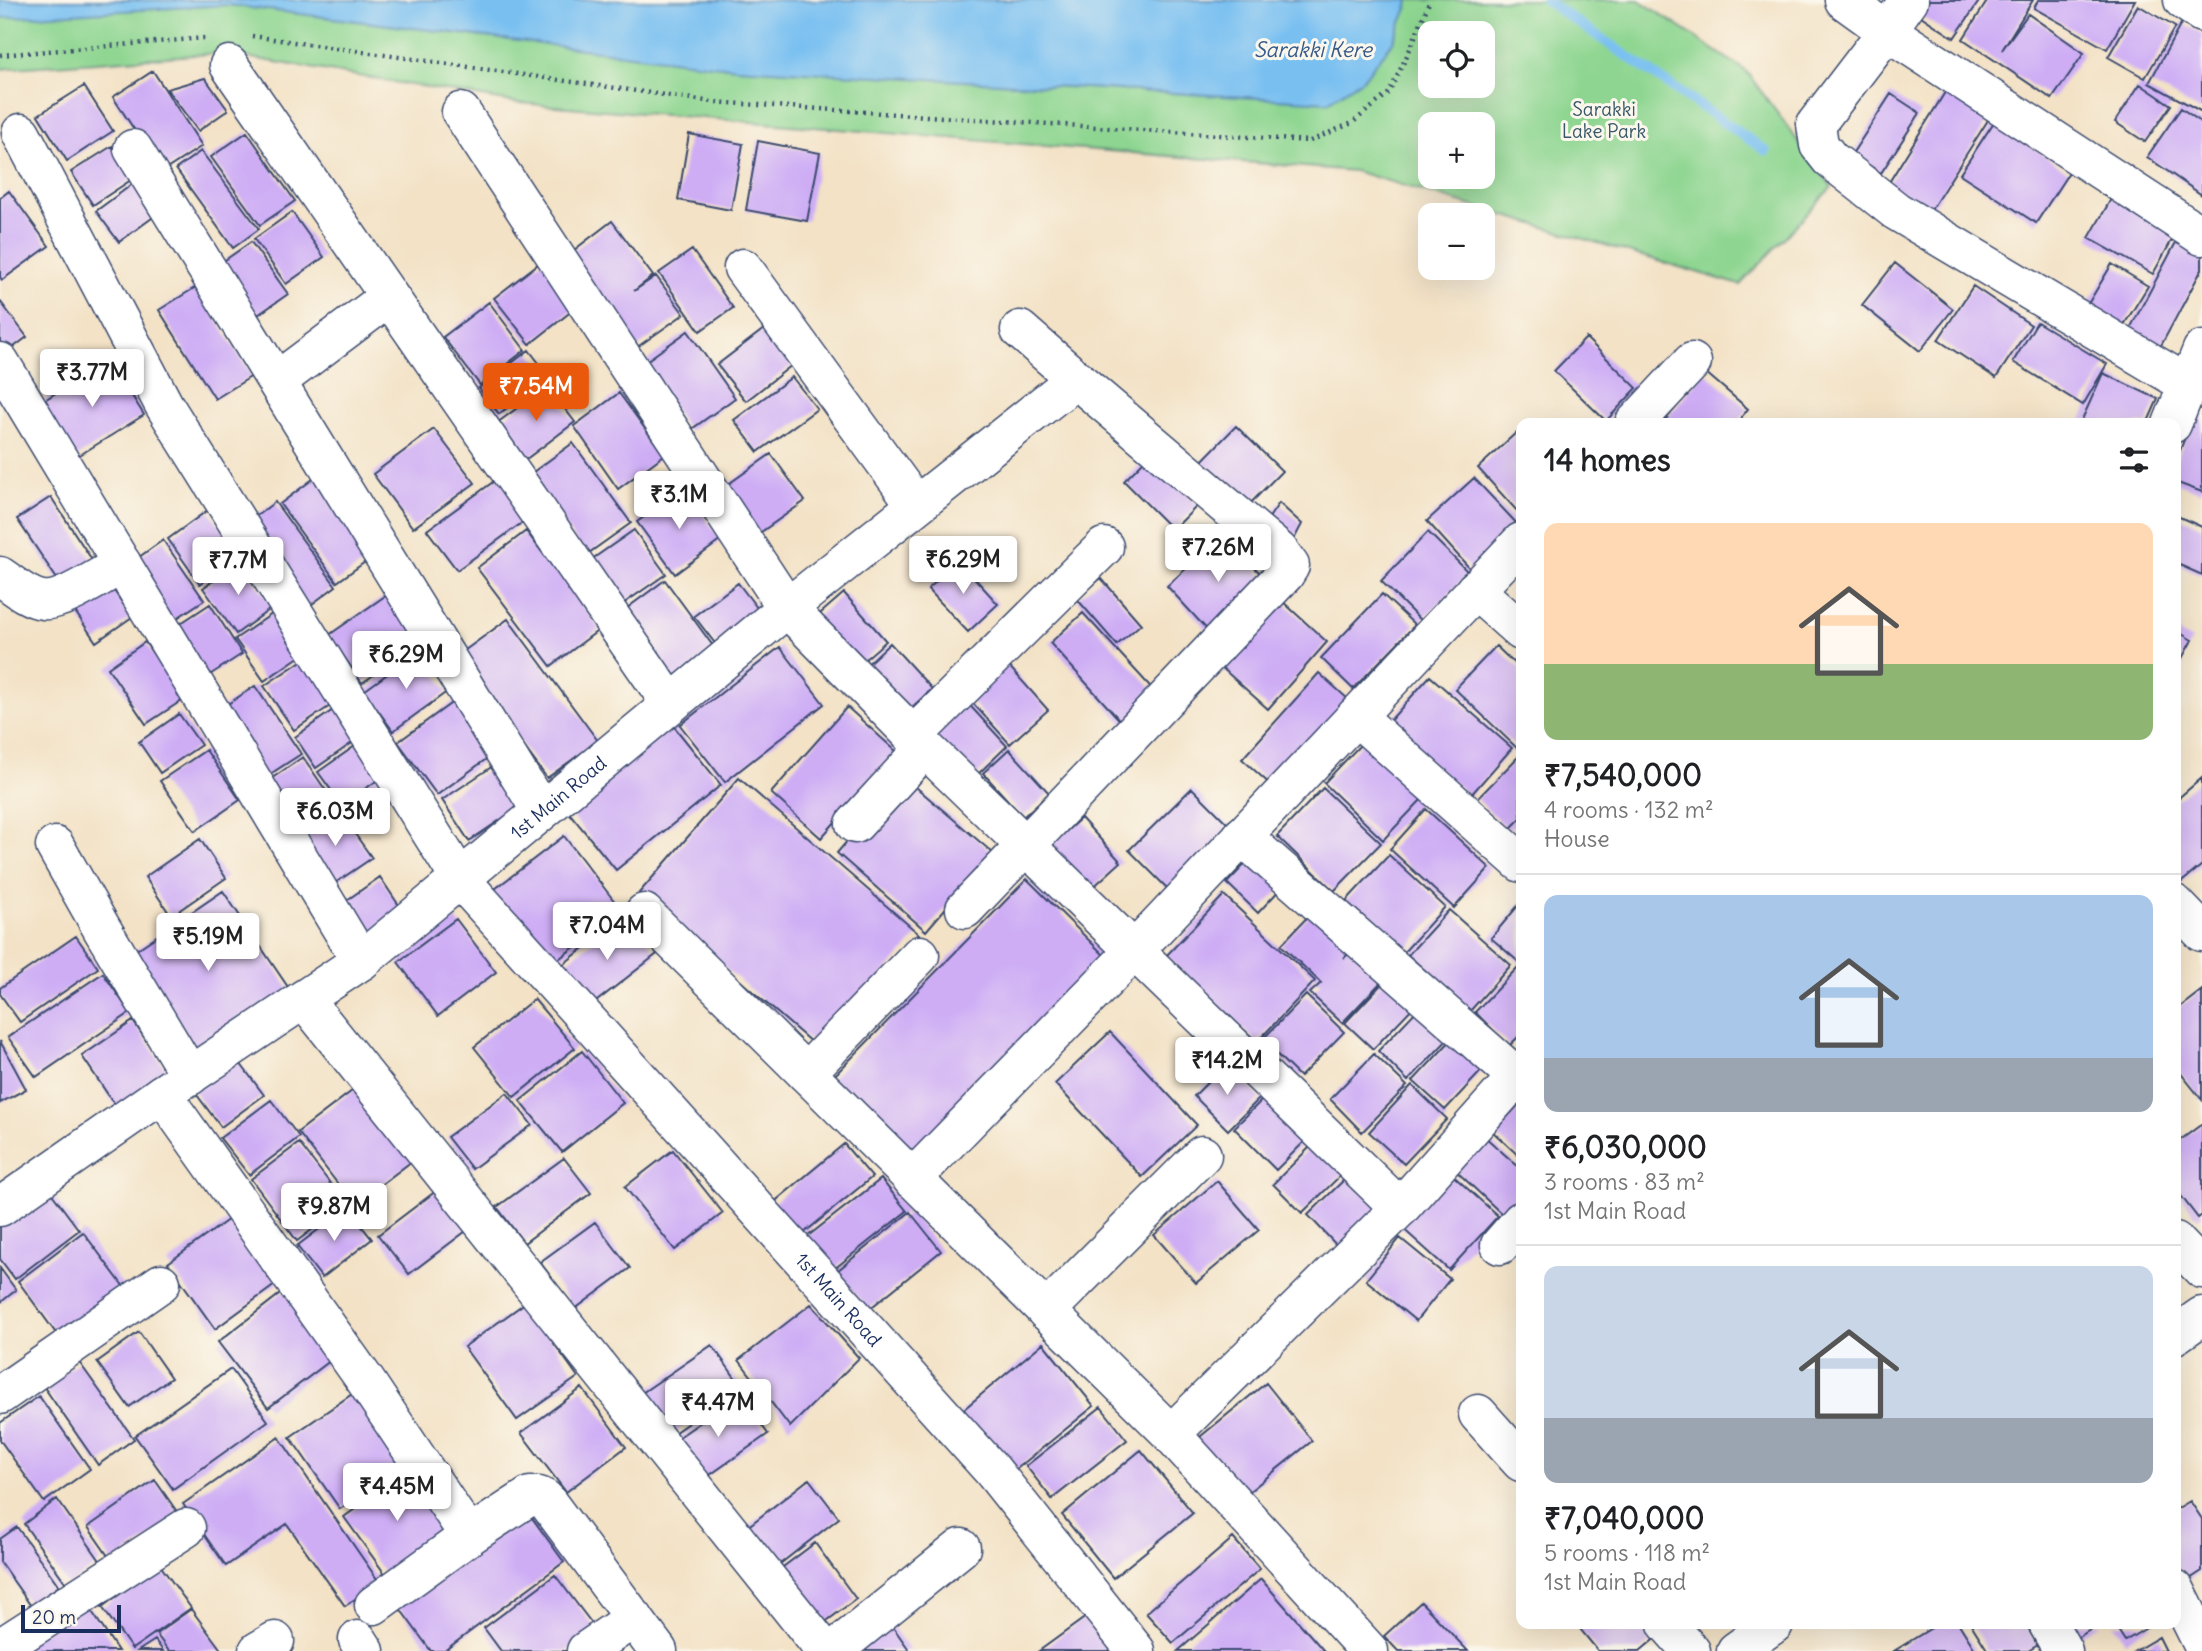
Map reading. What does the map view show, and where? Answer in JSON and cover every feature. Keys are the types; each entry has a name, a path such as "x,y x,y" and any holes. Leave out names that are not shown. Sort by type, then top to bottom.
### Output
{"street":[{"path":"1844,0 1887,31 2202,236"},
{"path":"1909,0 1816,124 1819,145 1830,159 1896,211 2194,367 2174,418"},
{"path":"2183,0 2202,13"},
{"path":"229,45 389,297 671,704"},
{"path":"461,112 788,608 919,742 1133,952 1400,1208"},
{"path":"0,1207 361,961 460,878 164,405 21,133"},
{"path":"133,149 541,811"},
{"path":"743,268 916,505"},
{"path":"277,381 389,297"},
{"path":"965,909 1290,566 1279,551 1020,330"},
{"path":"0,362 361,961"},
{"path":"1640,418 1692,362"},
{"name":"1st Main Road","path":"1076,379 788,608 460,878 992,1470 1136,1651"},
{"path":"855,824 919,742 1104,547"},
{"path":"912,1179 1133,952 1516,547"},
{"path":"0,576 28,594 43,600 57,599 122,564"},
{"path":"1475,590 1516,627"},
{"path":"1356,716 1516,859"},
{"path":"1242,836 1516,1071"},
{"path":"55,846 102,929 176,1085 365,1380 469,1536"},
{"path":"2181,910 2202,932"},
{"path":"645,913 1171,1434 1369,1651"},
{"path":"806,1073 920,955"},
{"path":"304,999 825,1651"},
{"path":"1171,1434 1400,1208 1516,1077"},
{"path":"1046,1311 1202,1155"},
{"path":"2181,1247 2202,1269"},
{"path":"0,1395 161,1283"},
{"path":"2181,1331 2202,1316"},
{"path":"1478,1415 1516,1457"},
{"path":"374,1605 469,1536 530,1496 545,1499 658,1651"},
{"path":"0,1648 186,1528"},
{"path":"833,1651 961,1548"},
{"path":"2181,1600 2202,1643"},
{"path":"586,1651 634,1618"},
{"path":"1671,1629 1691,1651"},
{"path":"1736,1651 1767,1629"},
{"path":"2051,1629 2063,1651"}],"path":[{"path":"0,55 229,45 713,102 1310,141 1352,122 1388,93 1412,47 1430,0"}],"green space":[{"name":"Sarakki Lake Park","path":"0,0 1639,0 1746,71 1832,187 1740,285 1495,213 1495,203 1462,203 1354,171 518,103 222,53 0,69"}],"water":[{"name":"Sarakki Kere","path":"0,0 1409,0 1393,42 1363,79 1328,102 736,68 227,5 0,18"}],"building":[{"path":"1923,0 1980,0 1954,38 1915,12"},
{"path":"1988,0 2033,0 2002,50 2028,14 2084,53 2052,99 1963,39"},
{"path":"2038,0 2135,0 2107,49 2034,8"},
{"path":"2138,5 2175,27 2145,78 2108,57"},
{"path":"2182,22 2202,34 2202,112 2149,83"},
{"path":"153,71 202,146 162,172 113,97"},
{"path":"205,78 228,110 198,131 167,89"},
{"path":"1952,81 1995,109 1931,210 1888,184"},
{"path":"2140,84 2171,105 2145,142 2115,122"},
{"path":"84,86 113,131 67,161 38,115"},
{"path":"1891,94 1920,113 1881,173 1852,154"},
{"path":"2181,108 2202,123 2202,195 2147,157"},
{"path":"1994,122 2069,172 2036,223 1960,174"},
{"path":"247,132 295,201 260,225 211,157"},
{"path":"689,134 743,144 731,210 678,200"},
{"path":"758,141 820,153 807,221 746,210"},
{"path":"112,146 134,178 93,205 71,172"},
{"path":"201,151 259,229 233,248 176,169"},
{"path":"134,183 156,215 119,242 96,211"},
{"path":"9,191 49,246 2,280 0,198"},
{"path":"2115,192 2178,229 2153,274 2089,238"},
{"path":"292,212 324,257 286,284 254,239"},
{"path":"612,221 653,276 634,291 656,276 684,314 636,348 565,257"},
{"path":"2181,233 2202,245 2202,269 2156,355 2125,338"},
{"path":"251,242 288,294 252,319 215,267"},
{"path":"692,250 733,308 700,331 659,273"},
{"path":"542,261 578,306 530,344 494,298"},
{"path":"1895,263 1953,309 1920,351 1862,305"},
{"path":"2112,264 2148,286 2117,336 2082,314"},
{"path":"1973,286 2031,325 1996,378 1938,340"},
{"path":"196,287 252,376 215,399 159,310"},
{"path":"0,301 27,337 2,356 0,352"},
{"path":"489,302 525,350 480,385 443,337"},
{"path":"2037,322 2107,364 2083,405 2013,362"},
{"path":"764,329 792,365 746,401 717,365"},
{"path":"688,331 735,398 689,431 642,364"},
{"path":"1586,338 1637,388 1609,418 1603,418 1554,371"},
{"path":"529,350 549,376 499,414 479,388"},
{"path":"109,359 144,415 75,458 40,403"},
{"path":"1705,372 1748,409 1741,418 1667,418"},
{"path":"2103,373 2158,399 2150,418 2083,418"},
{"path":"792,377 817,409 758,452 734,420"},
{"path":"547,386 575,422 525,460 497,423"},
{"path":"2202,392 2202,492 2181,484 2181,448"},
{"path":"619,393 664,455 618,489 574,426"},
{"path":"1236,426 1282,471 1241,513 1195,468"},
{"path":"434,429 475,483 413,528 373,474"},
{"path":"1516,433 1516,510 1478,468"},
{"path":"573,443 631,523 586,555 529,475"},
{"path":"771,454 805,501 754,537 720,490"},
{"path":"1149,456 1198,505 1173,530 1124,481"},
{"path":"321,473 379,552 337,582 280,504"},
{"path":"500,477 530,517 457,570 427,530"},
{"path":"1474,478 1516,523 1516,531 1472,571 1427,521"},
{"path":"683,488 721,540 675,574 637,522"},
{"path":"51,497 98,569 65,591 17,519"},
{"path":"275,502 336,586 308,607 247,523"},
{"path":"1279,503 1302,524 1288,551 1262,528"},
{"path":"208,510 241,554 200,584 168,539"},
{"path":"2181,518 2202,527 2202,575 2181,566"},
{"path":"634,530 666,574 620,606 588,562"},
{"path":"526,531 600,629 551,666 477,568"},
{"path":"1428,532 1469,573 1421,621 1381,581"},
{"path":"1224,534 1268,582 1212,635 1167,586"},
{"path":"163,540 204,600 168,624 128,565"},
{"path":"241,561 273,607 236,634 203,588"},
{"path":"959,561 998,604 968,632 928,589"},
{"path":"1101,578 1141,624 1117,645 1077,599"},
{"path":"665,580 721,657 671,693 615,617"},
{"path":"738,583 764,617 721,651 694,616"},
{"path":"110,585 132,617 96,642 74,610"},
{"path":"844,593 886,641 855,668 814,619"},
{"path":"388,594 421,642 362,683 329,635"},
{"path":"1382,594 1415,625 1353,689 1321,658"},
{"path":"1281,600 1327,642 1268,709 1221,667"},
{"path":"210,604 242,654 205,678 172,629"},
{"path":"275,612 303,654 264,681 235,639"},
{"path":"1083,613 1158,695 1125,726 1050,643"},
{"path":"508,619 598,741 547,778 457,656"},
{"path":"2181,634 2192,640 2181,660"},
{"path":"145,642 184,699 146,724 108,668"},
{"path":"890,643 932,689 901,717 859,672"},
{"path":"1496,646 1516,665 1516,747 1455,689"},
{"path":"780,647 824,704 725,782 680,725"},
{"path":"419,651 448,691 393,731 364,691"},
{"path":"306,658 336,702 294,730 264,686"},
{"path":"1007,664 1048,710 1010,744 969,699"},
{"path":"1319,673 1349,700 1272,786 1242,759"},
{"path":"1430,676 1512,748 1470,796 1387,724"},
{"path":"255,686 301,754 264,778 219,710"},
{"path":"963,698 1007,746 973,779 928,730"},
{"path":"457,699 496,752 437,795 398,742"},
{"path":"340,705 362,736 316,768 295,737"},
{"path":"847,707 897,752 821,838 771,793"},
{"path":"179,714 201,745 160,773 139,742"},
{"path":"672,724 721,785 616,870 566,809"},
{"path":"365,739 389,772 342,805 318,772"},
{"path":"1363,742 1422,799 1383,840 1324,783"},
{"path":"1009,749 1049,793 1023,817 983,773"},
{"path":"206,750 240,800 195,831 160,781"},
{"path":"303,757 337,807 298,833 265,783"},
{"path":"1516,759 1516,823 1509,830 1477,799"},
{"path":"493,766 521,806 469,841 442,800"},
{"path":"903,776 993,853 926,931 837,853"},
{"path":"739,778 919,934 819,1049 639,893"},
{"path":"2202,778 2202,865 2181,883 2181,796"},
{"path":"1192,788 1231,827 1168,889 1129,850"},
{"path":"1323,788 1381,843 1334,891 1277,836"},
{"path":"1426,809 1490,868 1454,908 1390,849"},
{"path":"338,810 372,858 332,885 299,837"},
{"path":"1081,818 1121,862 1090,890 1050,846"},
{"path":"564,836 622,911 548,967 491,892"},
{"path":"200,839 226,878 171,916 145,877"},
{"path":"1389,855 1445,907 1403,953 1346,901"},
{"path":"1252,857 1283,886 1258,913 1227,883"},
{"path":"380,877 404,913 364,940 340,905"},
{"path":"1027,879 1116,967 919,1168 830,1080"},
{"path":"223,891 290,990 194,1055 126,957"},
{"path":"1224,895 1315,981 1257,1042 1166,956"},
{"path":"1516,908 1516,960 1491,938"},
{"path":"1449,910 1511,965 1470,1011 1408,955"},
{"path":"1313,911 1352,949 1344,958 1353,949 1384,979 1342,1023 1310,993 1321,983 1281,945"},
{"path":"627,915 657,954 588,1008 557,969"},
{"path":"456,919 496,972 438,1016 398,962"},
{"path":"76,936 98,968 20,1022 0,994 0,988"},
{"path":"1516,969 1516,1039 1509,1046 1475,1012"},
{"path":"103,973 130,1013 36,1077 8,1037"},
{"path":"1389,976 1417,1003 1373,1049 1345,1023"},
{"path":"2202,990 2202,1100 2181,1074 2181,1006"},
{"path":"1306,995 1344,1032 1300,1077 1262,1040"},
{"path":"534,999 575,1048 514,1097 474,1047"},
{"path":"1421,1006 1451,1036 1408,1081 1378,1051"},
{"path":"133,1021 168,1073 117,1108 82,1056"},
{"path":"1110,1032 1197,1125 1142,1177 1055,1084"},
{"path":"1453,1038 1485,1067 1445,1110 1413,1081"},
{"path":"0,1041 26,1089 0,1103"},
{"path":"582,1051 623,1103 562,1152 520,1101"},
{"path":"1374,1054 1407,1086 1362,1132 1330,1099"},
{"path":"237,1059 264,1095 221,1127 194,1091"},
{"path":"1226,1064 1260,1098 1228,1130 1194,1096"},
{"path":"1412,1085 1447,1119 1404,1164 1369,1132"},
{"path":"356,1088 412,1161 354,1205 298,1132"},
{"path":"507,1093 532,1125 472,1169 447,1137"},
{"path":"1267,1095 1309,1137 1276,1170 1234,1128"},
{"path":"271,1100 299,1137 249,1175 220,1138"},
{"path":"1516,1107 1516,1153 1493,1132"},
{"path":"2202,1124 2202,1215 2198,1218 2181,1196 2181,1140"},
{"path":"1484,1136 1516,1165 1516,1203 1504,1216 1454,1169"},
{"path":"299,1143 346,1204 297,1241 251,1179"},
{"path":"1314,1143 1344,1172 1302,1213 1273,1184"},
{"path":"844,1144 872,1177 799,1237 772,1204"},
{"path":"673,1150 723,1213 675,1250 625,1187"},
{"path":"564,1158 591,1193 524,1243 497,1207"},
{"path":"1449,1172 1498,1216 1449,1270 1400,1226"},
{"path":"1348,1176 1380,1209 1340,1249 1308,1215"},
{"path":"881,1179 907,1211 829,1273 803,1240"},
{"path":"1217,1181 1259,1230 1196,1283 1154,1235"},
{"path":"44,1183 79,1230 15,1279 0,1259 0,1216"},
{"path":"440,1188 470,1228 409,1274 378,1235"},
{"path":"347,1208 372,1239 322,1278 297,1246"},
{"path":"910,1212 941,1251 868,1310 837,1271"},
{"path":"232,1217 279,1282 215,1329 168,1263"},
{"path":"595,1222 630,1268 575,1309 540,1262"},
{"path":"83,1232 124,1287 58,1336 18,1281"},
{"path":"1400,1238 1450,1279 1416,1321 1366,1280"},
{"path":"0,1268 16,1290 0,1303"},
{"path":"284,1291 335,1357 268,1408 218,1342"},
{"path":"525,1303 578,1377 517,1420 464,1347"},
{"path":"811,1304 859,1358 790,1427 739,1360"},
{"path":"139,1332 171,1378 129,1407 97,1362"},
{"path":"1043,1343 1094,1406 1008,1476 958,1414"},
{"path":"712,1345 741,1386 668,1437 639,1395"},
{"path":"79,1362 134,1439 98,1465 44,1387"},
{"path":"231,1369 268,1421 173,1489 135,1436"},
{"path":"1266,1383 1312,1441 1241,1498 1195,1441"},
{"path":"582,1388 626,1447 566,1492 521,1433"},
{"path":"358,1390 408,1463 340,1509 290,1437"},
{"path":"740,1395 768,1434 697,1484 669,1444"},
{"path":"39,1396 90,1469 44,1502 0,1440 0,1423"},
{"path":"1101,1407 1127,1440 1052,1499 1026,1466"},
{"path":"279,1437 379,1582 345,1606 287,1524 226,1566 183,1504"},
{"path":"1141,1450 1193,1513 1113,1578 1062,1515"},
{"path":"408,1471 449,1529 385,1574 344,1517"},
{"path":"809,1479 839,1518 767,1574 737,1535"},
{"path":"155,1480 180,1516 113,1563 88,1527"},
{"path":"57,1499 101,1562 68,1586 24,1524"},
{"path":"2190,1501 2202,1519 2202,1571 2182,1584 2181,1582 2181,1506"},
{"path":"527,1511 564,1562 444,1651 431,1651 398,1606"},
{"path":"17,1527 59,1586 31,1606 0,1562 0,1539"},
{"path":"1233,1538 1260,1569 1173,1643 1146,1613"},
{"path":"815,1543 856,1599 816,1629 775,1573"},
{"path":"160,1565 191,1608 132,1649 102,1607"},
{"path":"555,1575 596,1629 567,1651 501,1651 484,1628"},
{"path":"1261,1579 1324,1651 1178,1651"},
{"path":"1421,1602 1468,1651 1398,1651 1384,1636"},
{"path":"87,1604 118,1651 16,1651"},
{"path":"191,1609 222,1651 169,1651 156,1634"},
{"path":"1097,1609 1128,1651 1039,1651"},
{"path":"888,1620 910,1651 844,1651"},
{"path":"1580,1629 1654,1629 1659,1635 1640,1651 1598,1651"},
{"path":"1930,1629 1962,1629 1976,1651 1894,1651"},
{"path":"1974,1629 2028,1629 2038,1645 2028,1651 1988,1651"},
{"path":"2060,1629 2092,1629 2068,1643"},
{"path":"2117,1629 2145,1629 2125,1641"},
{"path":"2159,1637 2166,1651 2135,1651"},
{"path":"155,1640 163,1651 138,1651"}],"waterway":[{"path":"1545,0 1766,151"}]}
